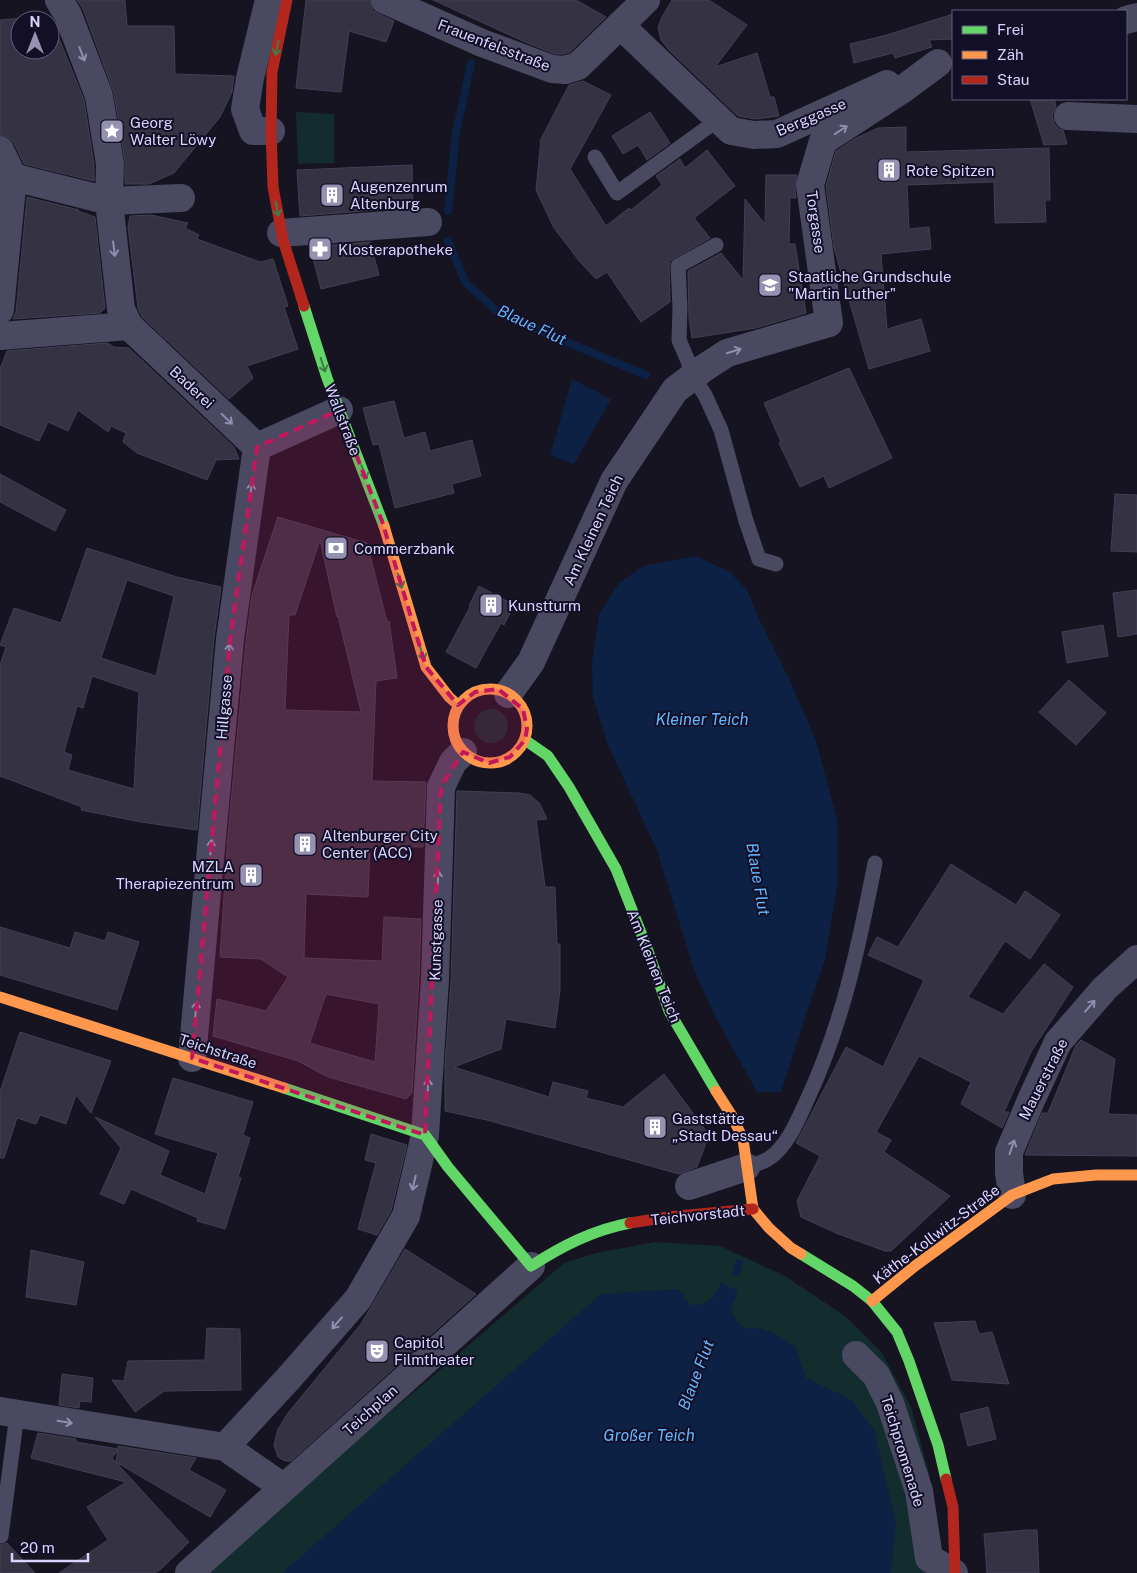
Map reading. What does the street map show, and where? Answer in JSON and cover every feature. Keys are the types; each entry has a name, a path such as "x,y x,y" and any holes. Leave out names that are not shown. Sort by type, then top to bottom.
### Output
{"street":[{"name":"Baderei","path":"59,0 68,15 98,96 110,170 109,201 121,309 129,326 257,447"},
{"path":"269,0 250,78 245,109 253,131 271,131"},
{"name":"Wallstraße","path":"287,0 272,72 271,131 273,187 281,233 327,378 382,521 426,667 449,697 458,705"},
{"name":"Frauenfelsstraße","path":"385,0 482,43 552,69 565,70 578,66 620,25"},
{"path":"620,25 646,0"},
{"name":"Berggasse","path":"620,25 731,131 754,135 777,134 872,90 946,61"},
{"name":"Torgasse","path":"693,377 727,353 829,323 810,185 823,142 946,61"},
{"path":"1068,116 1137,119"},
{"path":"0,150 13,177 0,310"},
{"path":"13,177 109,201 181,198"},
{"path":"281,233 428,222"},
{"path":"0,336 129,326"},
{"name":"Am Kleinen Teich","path":"508,694 531,662 614,481 675,390 693,377"},
{"path":"257,447 339,410"},
{"name":"Hillgasse","path":"192,1058 230,639 257,447"},
{"path":"486,689 498,689 508,694 517,700 527,719 527,730 519,750 500,762 489,763 470,758 463,752 456,738 454,717 458,705 475,692 486,689"},
{"name":"Am Kleinen Teich","path":"524,740 548,756 569,787 616,869 669,1011 712,1086 732,1116 743,1139 753,1209"},
{"name":"Kunstgasse","path":"425,1135 435,979 441,787 453,762 463,752"},
{"name":"Mauerstraße","path":"1012,1195 1009,1174 1009,1152 1058,1042 1105,988 1137,959"},
{"name":"Teichstraße","path":"0,997 425,1135"},
{"path":"425,1135 448,1167 531,1266"},
{"path":"225,1448 358,1299 406,1216 425,1135"},
{"name":"Teichvorstadt","path":"689,1186 746,1167"},
{"name":"Käthe-Kollwitz-Straße","path":"872,1301 915,1266 1012,1195 1053,1179 1096,1175 1137,1175"},
{"name":"Teichvorstadt","path":"531,1266 583,1236 626,1222 753,1209 769,1228 791,1248 853,1286 872,1301 896,1332 909,1361 938,1445 953,1507 955,1573"},
{"name":"Teichplan","path":"188,1573 531,1266"},
{"name":"Teichpromenade","path":"856,1355 876,1376 890,1403 919,1491 929,1558 955,1573"},
{"path":"8,1412 225,1448 283,1487"}],"lane":[{"path":"595,157 616,194 719,119"},
{"path":"716,245 678,266 679,340 693,377 705,395 721,430 746,521 759,559 776,564"},
{"name":"Teichvorstadt","path":"746,1167 767,1160 786,1140 798,1120 826,1059 845,1001 858,950 875,863"},
{"path":"1,1536 8,1412"}],"highlighted area":[{"path":"339,410 382,521 426,667 458,705 475,692 498,689 523,709 527,729 525,740 510,757 489,763 463,752 441,787 425,1135 192,1058 230,639 257,447"}],"green space":[{"path":"296,112 334,114 334,163 298,164"},
{"path":"491,709 498,710 503,714 507,719 507,733 503,738 498,742 491,743 484,742 479,738 475,733 474,726 475,719 479,714 484,710"},
{"name":"Großer Teich","path":"655,1242 720,1246 785,1276 845,1316 882,1353 911,1407 929,1473 941,1573 203,1573 564,1263 596,1253"}],"water":[{"path":"572,379 611,399 574,464 550,455"},
{"name":"Kleiner Teich","path":"696,556 730,572 747,590 816,741 837,819 837,886 825,960 781,1092 757,1092 716,1018 694,970 657,850 607,743 593,697 592,662 599,614 619,583 643,566"},
{"name":"Großer Teich","path":"721,1283 738,1291 731,1310 743,1327 768,1331 795,1346 806,1378 852,1400 874,1430 896,1522 891,1573 282,1573 601,1294 678,1289 691,1305 697,1305 710,1300"}],"building":[{"path":"77,0 125,0 127,26 174,26 175,74 234,76 232,92 220,117 174,173 149,184 125,184 125,162 114,93 83,9"},
{"path":"306,0 370,0 373,10 394,21 386,42 349,31 341,92 296,88"},
{"path":"433,0 576,0 606,17 570,52 555,54"},
{"path":"672,0 709,0 747,25 715,67 757,53 770,97 774,97 779,116 755,119 738,116 669,50 661,40 658,28"},
{"path":"952,14 952,39 929,40 932,47 895,58 893,53 854,63 850,44 887,35"},
{"path":"10,19 10,60 60,60 60,41 84,100 94,165 94,181 24,164 14,143 8,137 0,135 0,20"},
{"path":"583,81 611,95 570,169 606,226 629,208 631,210 662,185 656,176 680,159 685,168 707,150 735,186 694,218 710,238 670,261 670,302 641,322 607,272 596,279 580,262 554,228 536,190 541,139 569,85"},
{"path":"1030,100 1054,100 1056,106 1052,115 1054,123 1059,129 1063,130 1067,144 1044,145"},
{"path":"650,112 670,143 647,160 638,145 623,154 612,136"},
{"path":"906,127 906,152 1049,148 1050,200 1045,200 1046,222 995,223 994,182 907,185 909,229 929,227 931,249 881,254 887,329 921,319 930,351 869,369 834,248 826,186 836,151 856,138 878,128"},
{"path":"412,165 413,207 300,216 297,170"},
{"name":"Staatliche Grundschule \"Martin Luther\"","path":"766,175 797,175 796,198 790,198 789,244 795,244 806,313 756,328 692,338 689,318 688,271 721,253 743,280 745,199 765,224"},
{"path":"27,197 79,210 95,217 105,308 100,313 13,319 16,312"},
{"path":"151,215 188,223 185,228 199,235 197,239 260,262 273,259 288,306 284,307 298,349 247,366 253,378 229,399 142,317 138,308 128,227 130,216"},
{"path":"370,242 379,275 321,289 310,247"},
{"path":"107,343 114,347 129,348 234,447 239,459 216,460 207,480 137,453 123,442 126,433 111,426 108,432 78,410 68,431 48,422 39,441 0,425 0,369 7,351"},
{"path":"849,368 892,458 829,488 824,476 800,487 779,443 781,442 764,403"},
{"path":"394,401 404,438 425,432 430,451 472,440 481,476 452,484 454,493 395,508 379,444 373,445 363,408"},
{"path":"0,474 66,510 55,531 0,502"},
{"path":"1115,494 1137,495 1137,552 1111,551"},
{"path":"278,517 367,543 387,622 389,621 397,678 376,681 372,781 426,782 423,847 370,847 368,897 306,894 304,958 382,961 384,917 421,919 412,1093 406,1099 328,1077 298,1061 213,1036 217,999 266,1011 288,977 261,959 220,957 228,835 252,595","holes":["320,540 337,617 361,712 285,710 289,615 295,615","326,994 379,1004 375,1062 310,1043"]},
{"path":"87,548 177,577 221,587 214,638 197,830 141,822 81,810 82,807 0,776 0,665 6,647 0,645 14,608 61,623","holes":["127,580 174,596 156,676 101,658","92,676 139,692 134,789 68,770 72,755 64,752 77,706 83,708"]},
{"path":"479,586 514,605 504,625 501,623 476,668 446,652"},
{"path":"1137,590 1137,634 1118,637 1113,593"},
{"path":"1103,625 1108,656 1067,663 1062,632"},
{"path":"1069,680 1106,713 1076,745 1039,712"},
{"path":"457,791 519,793 530,795 540,804 547,819 536,820 545,887 555,887 557,944 560,944 560,990 555,1028 506,1019 501,1049 454,1067 549,1097 553,1082 588,1091 586,1098 623,1107 664,1074 709,1135 697,1167 679,1174 487,1120 445,1111 445,1064 451,980"},
{"path":"951,864 1016,905 1025,891 1060,915 1030,959 1005,941 968,997 1003,1014 1044,964 1073,987 1031,1052 1004,1112 1009,1112 1002,1128 961,1104 971,1082 919,1056 876,1132 891,1140 884,1152 950,1196 891,1251 885,1251 836,1233 801,1217 797,1201 820,1156 796,1143 846,1047 883,1067 924,980 868,955 877,937 898,947"},
{"path":"0,927 70,948 75,932 105,941 108,932 139,942 117,1010 0,975"},
{"path":"20,1032 111,1061 91,1113 76,1095 66,1124 40,1115 36,1124 17,1118 4,1158 0,1158 0,1092"},
{"path":"1081,1040 1115,1059 1108,1114 1137,1115 1137,1156 1025,1155 1042,1113 1048,1113 1076,1045"},
{"path":"173,1078 253,1102 243,1135 250,1138 238,1177 241,1178 225,1229 197,1221 198,1218 131,1189 124,1204 100,1194 121,1148 95,1117 169,1151 160,1175 205,1194 218,1153 155,1134"},
{"path":"371,1134 407,1145 391,1211 377,1235 358,1229 376,1163 365,1160"},
{"name":"Capitol Filmtheater","path":"405,1249 476,1294 291,1461 285,1461 278,1457 274,1445 278,1429 288,1413 361,1324"},
{"path":"31,1250 84,1262 76,1305 26,1297"},
{"path":"975,1321 979,1334 992,1332 1009,1384 952,1380 934,1323"},
{"path":"207,1328 240,1329 241,1390 164,1391 135,1412 112,1380 124,1381 128,1361 205,1360"},
{"path":"62,1374 93,1378 91,1402 80,1401 79,1408 59,1405"},
{"path":"988,1407 996,1439 968,1446 960,1414"},
{"path":"38,1433 76,1439 76,1442 118,1449 118,1446 196,1458 189,1470 226,1490 210,1517 116,1462 118,1450 112,1458 189,1542 155,1573 59,1573 108,1540 87,1507 126,1482 31,1458"},
{"path":"1037,1530 1039,1573 987,1573 984,1534"},
{"path":"7,1543 35,1573 0,1573 0,1545"}],"waterway":[{"name":"Blaue Flut","path":"448,211 456,133 471,63"},
{"name":"Blaue Flut","path":"448,241 466,283 497,311 646,375"},
{"name":"Blaue Flut","path":"736,1272 739,1263"}],"traffic: fast":[{"path":"304,306 327,378 384,526"},
{"path":"525,740 548,756 569,787 616,869 669,1011 716,1091"},
{"path":"284,1088 425,1135 448,1167 531,1266 554,1252 591,1234 630,1223"},
{"path":"801,1254 853,1286 872,1301 897,1332 938,1445 946,1479"}],"traffic: slow":[{"path":"384,526 426,667 449,697 458,705"},
{"path":"490,689 504,692 516,700 524,712 527,726 524,740 516,752 504,760 490,763 476,760 464,752 456,740 453,726 456,712 464,700 476,692 490,689"},
{"path":"0,997 284,1088"},
{"path":"716,1091 732,1116 743,1139 753,1209 769,1228 791,1248 801,1254"},
{"path":"872,1301 915,1266 1012,1195 1053,1179 1096,1175 1137,1175"}],"traffic: jam":[{"path":"287,0 272,72 271,131 273,187 283,240 304,306"},
{"path":"630,1223 668,1217 753,1209"},
{"path":"946,1479 953,1507 955,1573"}],"place":[{"name":"Georg Walter Löwy","path":"112,131"},
{"name":"Rote Spitzen","path":"889,170"},
{"name":"Augenzenrum Altenburg","path":"332,195"},
{"name":"Klosterapotheke","path":"320,249"},
{"name":"Staatliche Grundschule \"Martin Luther\"","path":"770,285"},
{"name":"Commerzbank","path":"336,548"},
{"name":"Kunstturm","path":"491,605"},
{"name":"Altenburger City Center (ACC)","path":"305,844"},
{"name":"MZLA Therapiezentrum","path":"251,875"},
{"name":"Gaststätte „Stadt Dessau“","path":"655,1127"},
{"name":"Capitol Filmtheater","path":"377,1351"}]}
